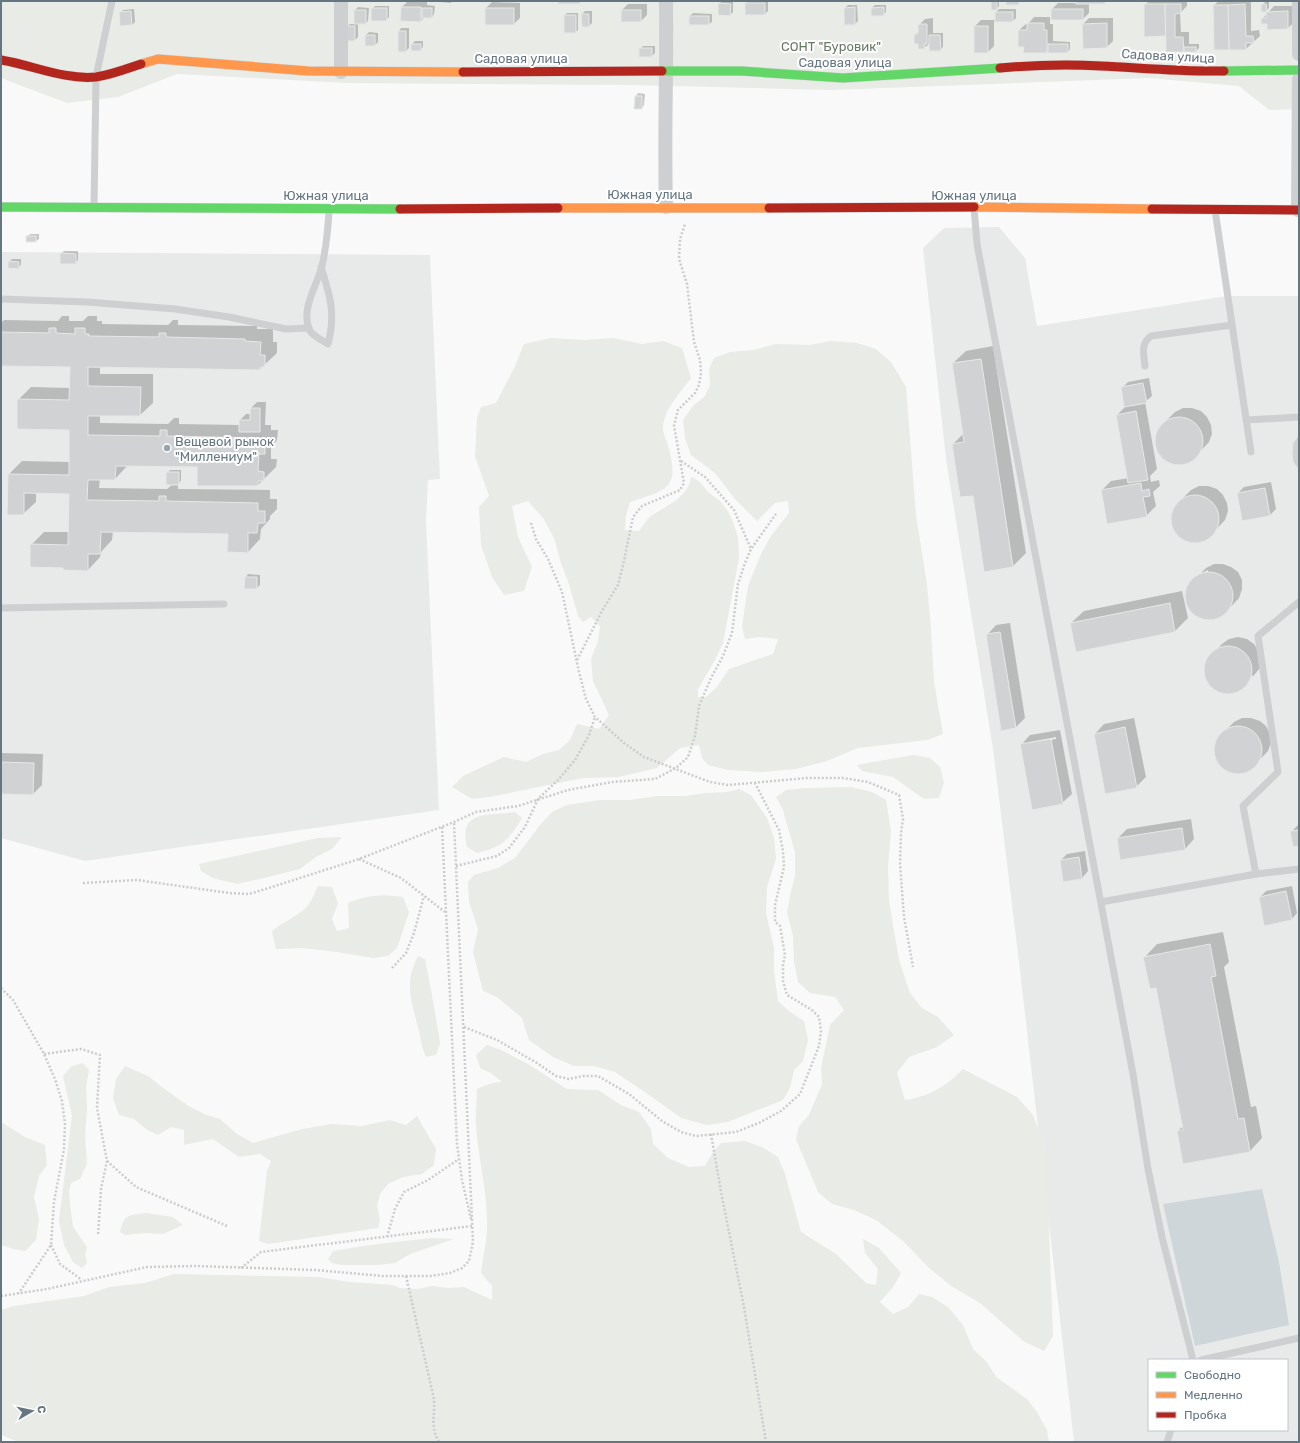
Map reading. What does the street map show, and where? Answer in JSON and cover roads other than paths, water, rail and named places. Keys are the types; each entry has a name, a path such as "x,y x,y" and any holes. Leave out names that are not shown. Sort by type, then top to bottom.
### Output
{"street":[{"path":"341,1 342,72"},
{"path":"666,1 666,207"},
{"path":"1298,1 1299,54"},
{"name":"Садовая улица","path":"1,60 76,76 96,77 158,59 308,71 342,72 742,71 844,78 1040,65 1100,66 1197,72 1299,70"},
{"path":"1298,210 1299,79"},
{"name":"Южная улица","path":"1,207 974,207 1298,210"}],"lane":[{"path":"94,208 96,77 112,1"},
{"path":"974,207 977,244 1133,1074 1150,1177 1162,1237 1193,1359"},
{"path":"322,267 332,307 332,327 328,344 312,334 309,328 308,318 309,304 322,267 330,208"},
{"path":"1215,210 1251,452"},
{"path":"1,299 87,302 175,309 228,317 286,329 309,328"},
{"path":"1146,366 1143,346 1146,339 1151,336 1232,325"},
{"path":"1246,420 1299,417"},
{"path":"1256,874 1243,806 1278,772 1258,636 1299,602"},
{"path":"1,608 224,604"},
{"path":"1101,902 1256,874 1299,869"},
{"path":"1205,1359 1299,1338"},
{"path":"1166,1442 1171,1431"}],"place":[{"name":"Вещевой рынок \"Миллениум\"","path":"167,448"}],"park label":[{"name":"СОНТ \"Буровик\"","path":"831,46"}]}
